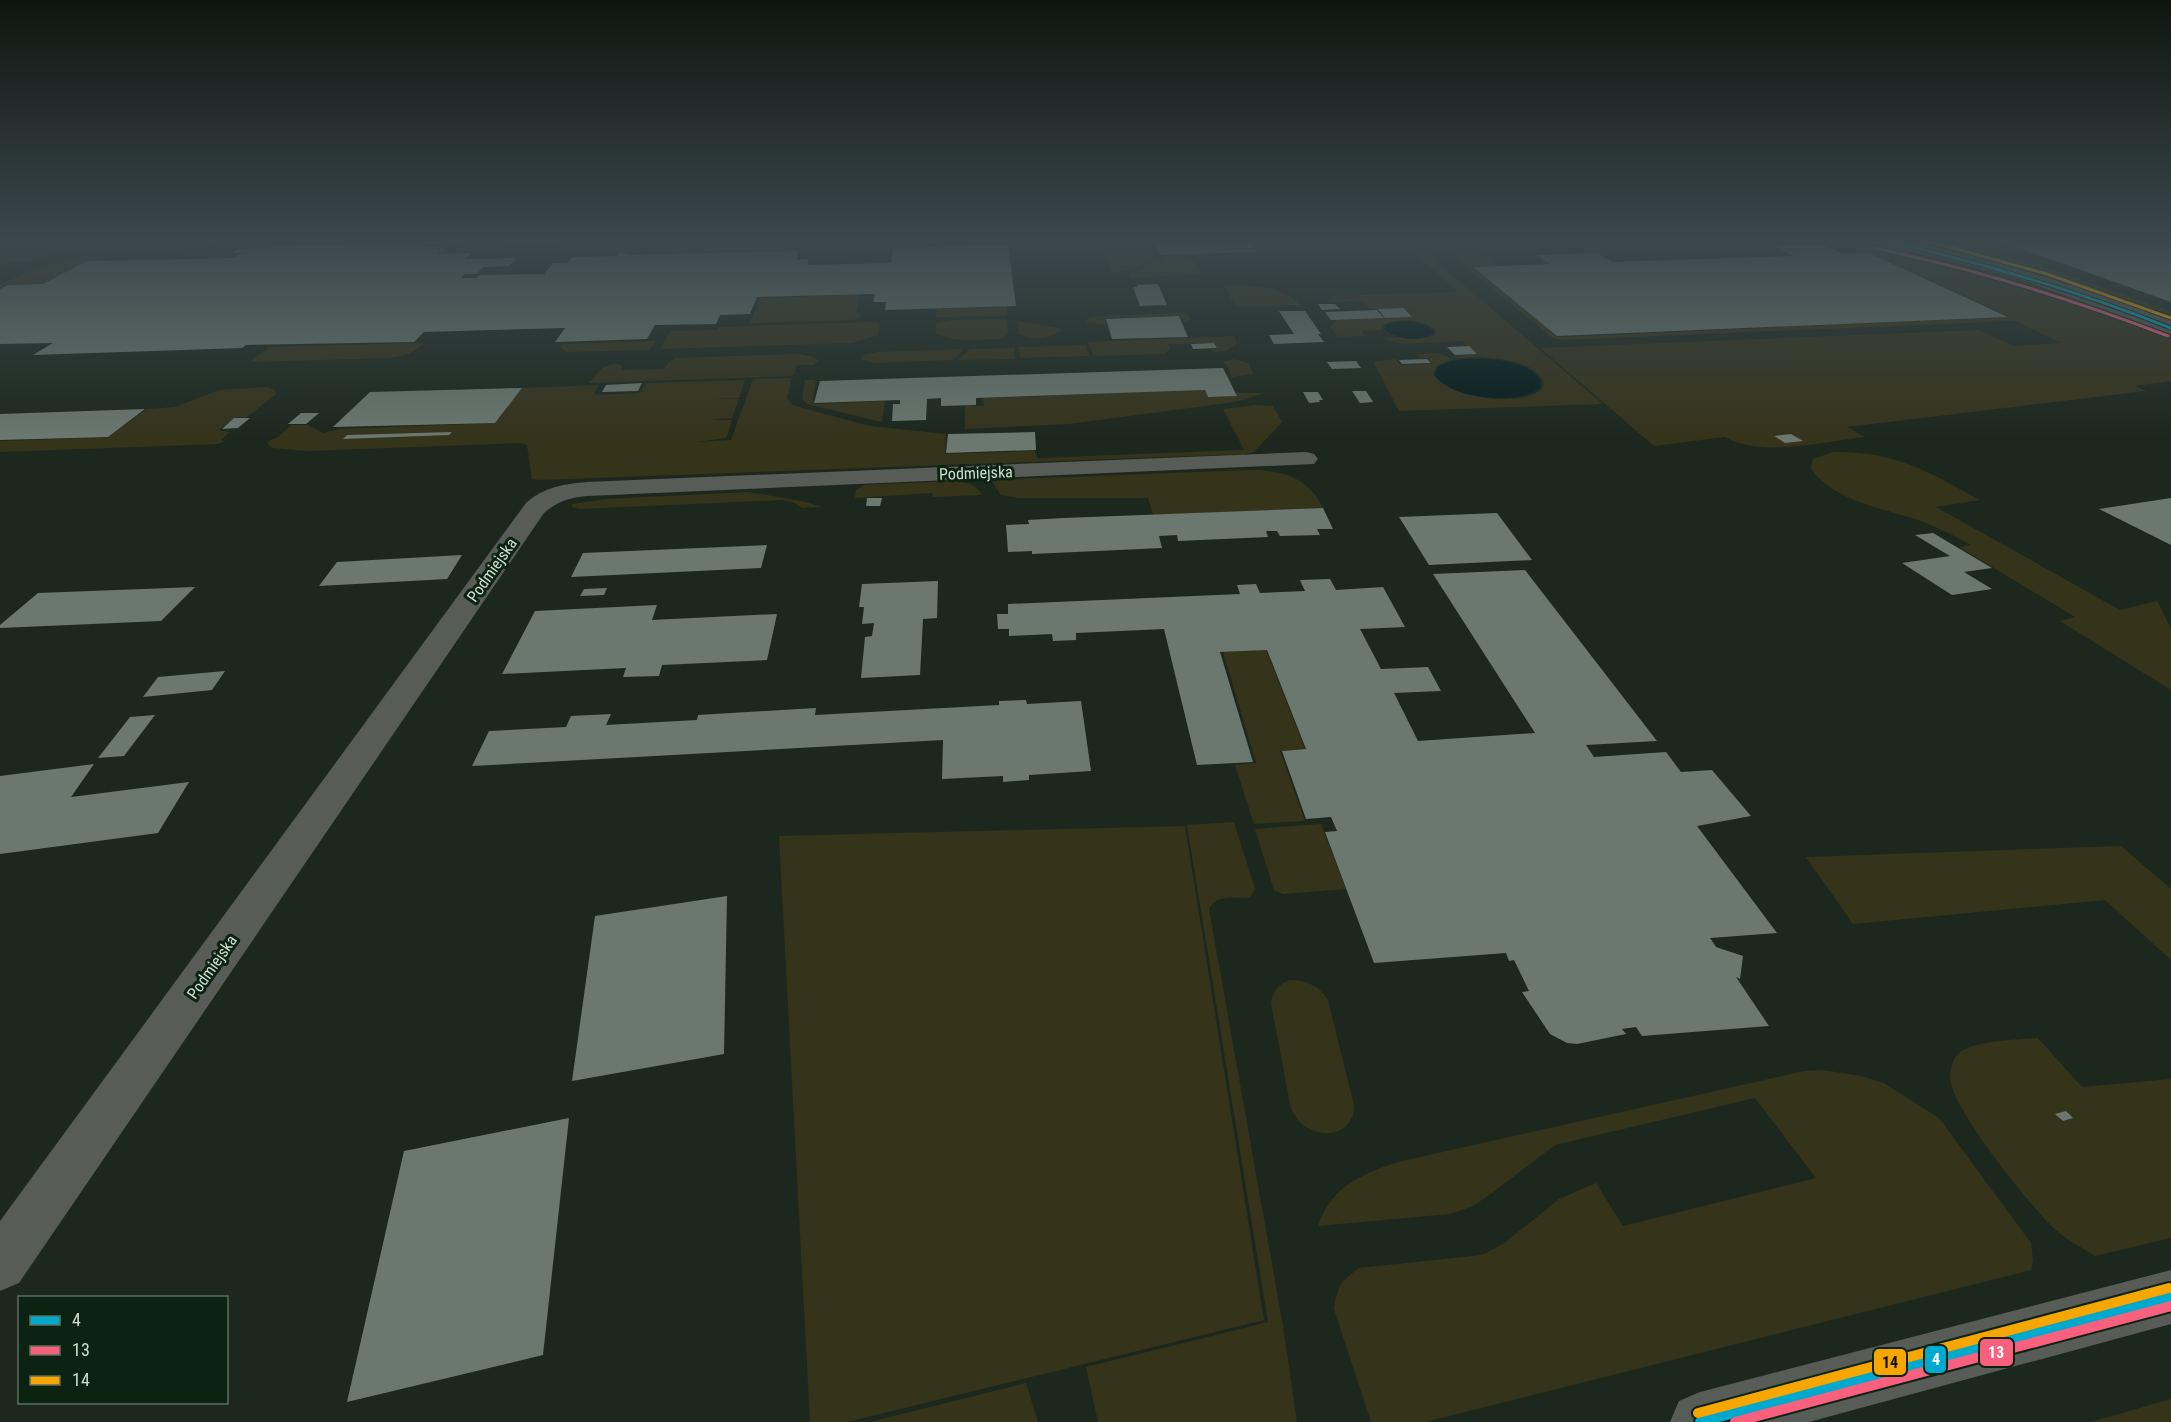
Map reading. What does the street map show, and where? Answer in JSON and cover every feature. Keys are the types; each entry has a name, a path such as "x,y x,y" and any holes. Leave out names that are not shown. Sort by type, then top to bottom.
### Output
{"street":[{"path":"2116,305 2171,328"},
{"name":"Podmiejska","path":"0,1265 535,508 547,497 566,491 587,489 1306,459"},
{"path":"1700,1422 2171,1297"}],"shaded area":[{"path":"757,305 858,305 856,312 862,316 854,320 750,323"},
{"path":"1235,305 1301,306 1236,307"},
{"path":"1366,305 1488,305 1603,404 1399,411 1375,361 1396,359 1401,365 1432,364 1428,358 1421,358 1417,354 1437,353 1454,359 1436,366 1433,374 1441,382 1471,395 1489,398 1524,397 1537,393 1544,384 1541,377 1534,371 1517,363 1480,357 1451,356 1478,354 1462,341 1403,344 1383,339 1422,338 1435,335 1436,330 1417,322 1396,321 1383,325 1381,330 1362,331 1365,336 1338,337 1330,327 1337,320 1413,317 1405,308 1370,309"},
{"path":"1513,305 1519,305 1558,337 2011,317 1985,305 2096,305 2171,332 2171,381 2135,386 2146,391 1847,427 1865,437 1813,444 1756,446 1739,443 1725,437 1654,446 1540,348 1979,330 2013,346 2061,343 2015,321 1561,340 1551,337"},
{"path":"2128,305 2155,305 2171,311 2171,321"},
{"path":"1007,307 1007,315 1004,316 936,317 937,309"},
{"path":"1186,314 1192,319 1185,323 1181,316 1105,318 1106,325 1085,322 1089,318 1099,316"},
{"path":"1007,319 1008,334 1002,339 960,340 936,333 936,323 951,320"},
{"path":"1018,321 1061,330 1046,337 1030,338 1019,334"},
{"path":"880,323 878,335 852,343 660,349 670,331 717,330 718,327"},
{"path":"1234,336 1237,344 1226,351 1214,352 1211,349 1218,349 1214,343 1168,344 1170,349 1164,354 1097,356 1093,355 1088,342"},
{"path":"656,341 649,350 566,352 560,347 561,344"},
{"path":"424,344 409,354 390,358 250,362 269,347"},
{"path":"1086,345 1089,356 1020,358 1019,347"},
{"path":"1014,348 1015,359 958,360 970,349"},
{"path":"963,349 953,360 872,363 861,359 863,355 877,352"},
{"path":"798,354 814,357 819,361 813,365 797,365 794,375 790,376 589,383 602,368 615,363 622,366 621,370 664,369 676,358"},
{"path":"1234,359 1248,363 1254,374 1232,377 1226,364 1222,362"},
{"path":"792,378 787,398 792,405 870,426 946,434 945,454 1035,451 1037,458 1244,450 1223,409 1255,405 1273,406 1282,422 1254,452 1245,454 539,480 532,479 527,445 520,443 307,451 273,448 268,444 291,425 308,425 323,433 340,429 494,423 522,388 599,385 594,393 598,395 639,393 647,383 745,380 739,398 715,399 739,399 732,418 707,420 732,420 726,438 697,442 731,440 753,379"},
{"path":"805,380 816,380 812,404 885,401 882,422 807,404 802,399"},
{"path":"267,387 275,390 276,394 247,417 234,418 219,430 230,432 219,444 0,452 0,441 108,437 147,409 175,407 219,390"},
{"path":"1204,390 1208,397 1237,396 1236,393 1265,393 1235,402 1069,424 965,429 965,406 984,406 983,398"},
{"path":"1833,452 1875,455 1893,459 1927,472 1980,500 1936,507 2120,610 2157,601 2171,629 2171,690 2060,621 2075,617 1959,547 1971,545 1928,524 1862,503 1834,490 1811,469 1813,459"},
{"path":"1271,471 1292,477 1317,497 1323,508 1153,515 1148,498 1018,498 1001,495 991,480"},
{"path":"956,481 971,485 982,495 933,497 932,493 855,498 856,490 864,485"},
{"path":"748,492 823,507 802,508 795,503 783,500 580,509 572,507 572,504 606,499"},
{"path":"1266,650 1305,749 1280,751 1305,821 1254,824 1235,765 1256,763 1223,652"},
{"path":"1234,822 1255,889 1250,898 1221,899 1212,904 1209,909 1283,1326 1297,1422 1098,1422 1086,1367 1268,1322 1187,825"},
{"path":"1321,824 1346,889 1283,894 1274,890 1255,829"},
{"path":"1185,826 1264,1320 847,1422 810,1422 779,836"},
{"path":"2121,846 2171,889 2171,960 2105,900 1853,924 1806,857"},
{"path":"1289,980 1311,984 1328,1000 1354,1106 1353,1116 1349,1123 1336,1132 1327,1133 1310,1129 1291,1109 1271,1003 1277,989"},
{"path":"2038,1038 2082,1087 2171,1079 2171,1238 2095,1256 2066,1238 2046,1220 1997,1161 1967,1117 1951,1084 1950,1072 1958,1054 1965,1049 1984,1043"},
{"path":"1823,1070 1861,1076 1884,1083 1939,1118 2031,1243 2033,1260 2031,1270 1425,1422 1371,1422 1334,1309 1341,1285 1359,1268 1482,1255 1503,1244 1559,1199 1596,1183 1623,1226 1816,1178 1755,1098 1555,1145 1473,1206 1450,1214 1318,1226 1331,1201 1349,1184 1371,1172 1398,1162 1804,1071"},
{"path":"1026,1383 1038,1422 870,1422"},
{"path":"2171,1399 2171,1422 2091,1422"}],"water":[{"path":"1411,321 1428,326 1435,332 1424,338 1410,339 1395,336 1384,329 1385,325 1393,322"},
{"path":"1465,359 1506,361 1516,364 1534,373 1541,380 1540,388 1517,397 1485,397 1455,390 1435,375 1437,367"}],"building":[{"path":"0,305 754,305 750,314 720,315 716,324 655,325 647,339 555,342 565,328 424,332 414,342 246,345 242,348 33,355 53,343 0,344"},
{"path":"886,305 1016,306 885,310"},
{"path":"1319,305 1336,305 1340,309 1322,310"},
{"path":"1520,305 1983,305 2008,317 1557,336"},
{"path":"1404,308 1412,317 1385,318 1378,309"},
{"path":"1377,310 1384,318 1331,320 1325,312"},
{"path":"1279,311 1305,311 1324,342 1274,344 1269,335 1294,334"},
{"path":"1179,316 1188,337 1112,339 1106,319"},
{"path":"1214,343 1217,348 1193,349 1191,344"},
{"path":"1469,346 1477,354 1455,355 1447,347"},
{"path":"1427,359 1431,363 1402,364 1399,360"},
{"path":"1356,361 1361,368 1332,369 1327,362"},
{"path":"1223,368 1237,396 1208,397 1205,390 976,398 976,405 941,406 941,398 927,399 926,420 892,421 893,404 900,404 900,400 814,403 820,381"},
{"path":"642,383 638,391 602,392 606,385"},
{"path":"522,388 495,423 333,427 370,392"},
{"path":"1352,391 1366,391 1373,402 1360,403"},
{"path":"1303,392 1318,392 1323,400 1309,403"},
{"path":"145,409 108,437 0,440 0,414"},
{"path":"301,413 319,413 306,424 288,424"},
{"path":"234,418 250,418 238,428 222,429"},
{"path":"452,432 449,435 343,439 347,435"},
{"path":"1035,432 1036,450 946,453 948,434"},
{"path":"1791,434 1803,441 1785,443 1774,436"},
{"path":"867,498 882,498 880,506 866,506"},
{"path":"2171,498 2171,545 2099,509"},
{"path":"1323,508 1333,529 1317,529 1320,535 1280,536 1277,531 1266,531 1268,537 1178,541 1177,535 1159,536 1162,548 1032,554 1032,551 1008,552 1006,525 1029,524 1028,520"},
{"path":"1497,513 1532,560 1429,565 1399,517"},
{"path":"1933,533 1992,568 1964,572 1992,589 1952,595 1902,563 1950,556 1915,535"},
{"path":"767,545 761,568 571,577 583,553"},
{"path":"462,555 447,579 319,586 337,562"},
{"path":"1525,570 1657,741 1586,745 1594,757 1666,752 1681,772 1712,770 1751,816 1697,826 1777,933 1710,938 1716,947 1743,956 1740,979 1736,977 1769,1026 1642,1036 1636,1027 1622,1029 1626,1034 1577,1044 1567,1043 1550,1034 1522,992 1529,991 1514,960 1509,961 1506,953 1374,963 1325,832 1337,831 1331,817 1306,819 1282,751 1306,749 1267,650 1220,652 1253,762 1197,765 1164,629 1076,633 1076,640 1053,641 1052,634 1009,636 1009,629 998,629 997,614 1008,614 1008,604 1240,594 1237,585 1256,584 1260,593 1305,591 1300,580 1330,579 1336,590 1383,587 1405,627 1360,629 1381,669 1428,667 1441,691 1394,693 1418,741 1535,733 1433,574"},
{"path":"938,581 937,618 923,619 920,675 861,678 865,637 872,636 874,623 862,624 864,607 859,607 862,584"},
{"path":"195,587 161,621 0,628 0,625 38,593"},
{"path":"607,588 604,595 580,596 584,589"},
{"path":"657,605 652,620 777,614 767,660 662,665 659,676 623,677 626,668 502,674 535,611"},
{"path":"225,671 212,690 143,697 158,677"},
{"path":"1026,700 1027,704 1081,701 1091,771 1029,775 1029,780 1003,782 1003,776 942,779 943,740 472,766 489,731 566,727 571,716 611,714 606,725 697,720 698,715 816,708 815,715 999,705 999,701"},
{"path":"155,715 124,756 98,758 130,717"},
{"path":"94,764 71,797 189,782 158,833 0,854 0,776"},
{"path":"727,896 724,1054 572,1081 595,916"},
{"path":"2066,1111 2073,1118 2063,1121 2055,1114"},
{"path":"569,1118 543,1355 347,1402 404,1151"}],"transit line":[{"name":"13","path":"2085,305 2168,336"},
{"name":"4","path":"2111,305 2171,328"},
{"name":"14","path":"2137,305 2171,318"},
{"name":"14","path":"1698,1413 2169,1288"},
{"name":"4","path":"1700,1422 2171,1297"},
{"name":"13","path":"1735,1422 2171,1306"}]}
